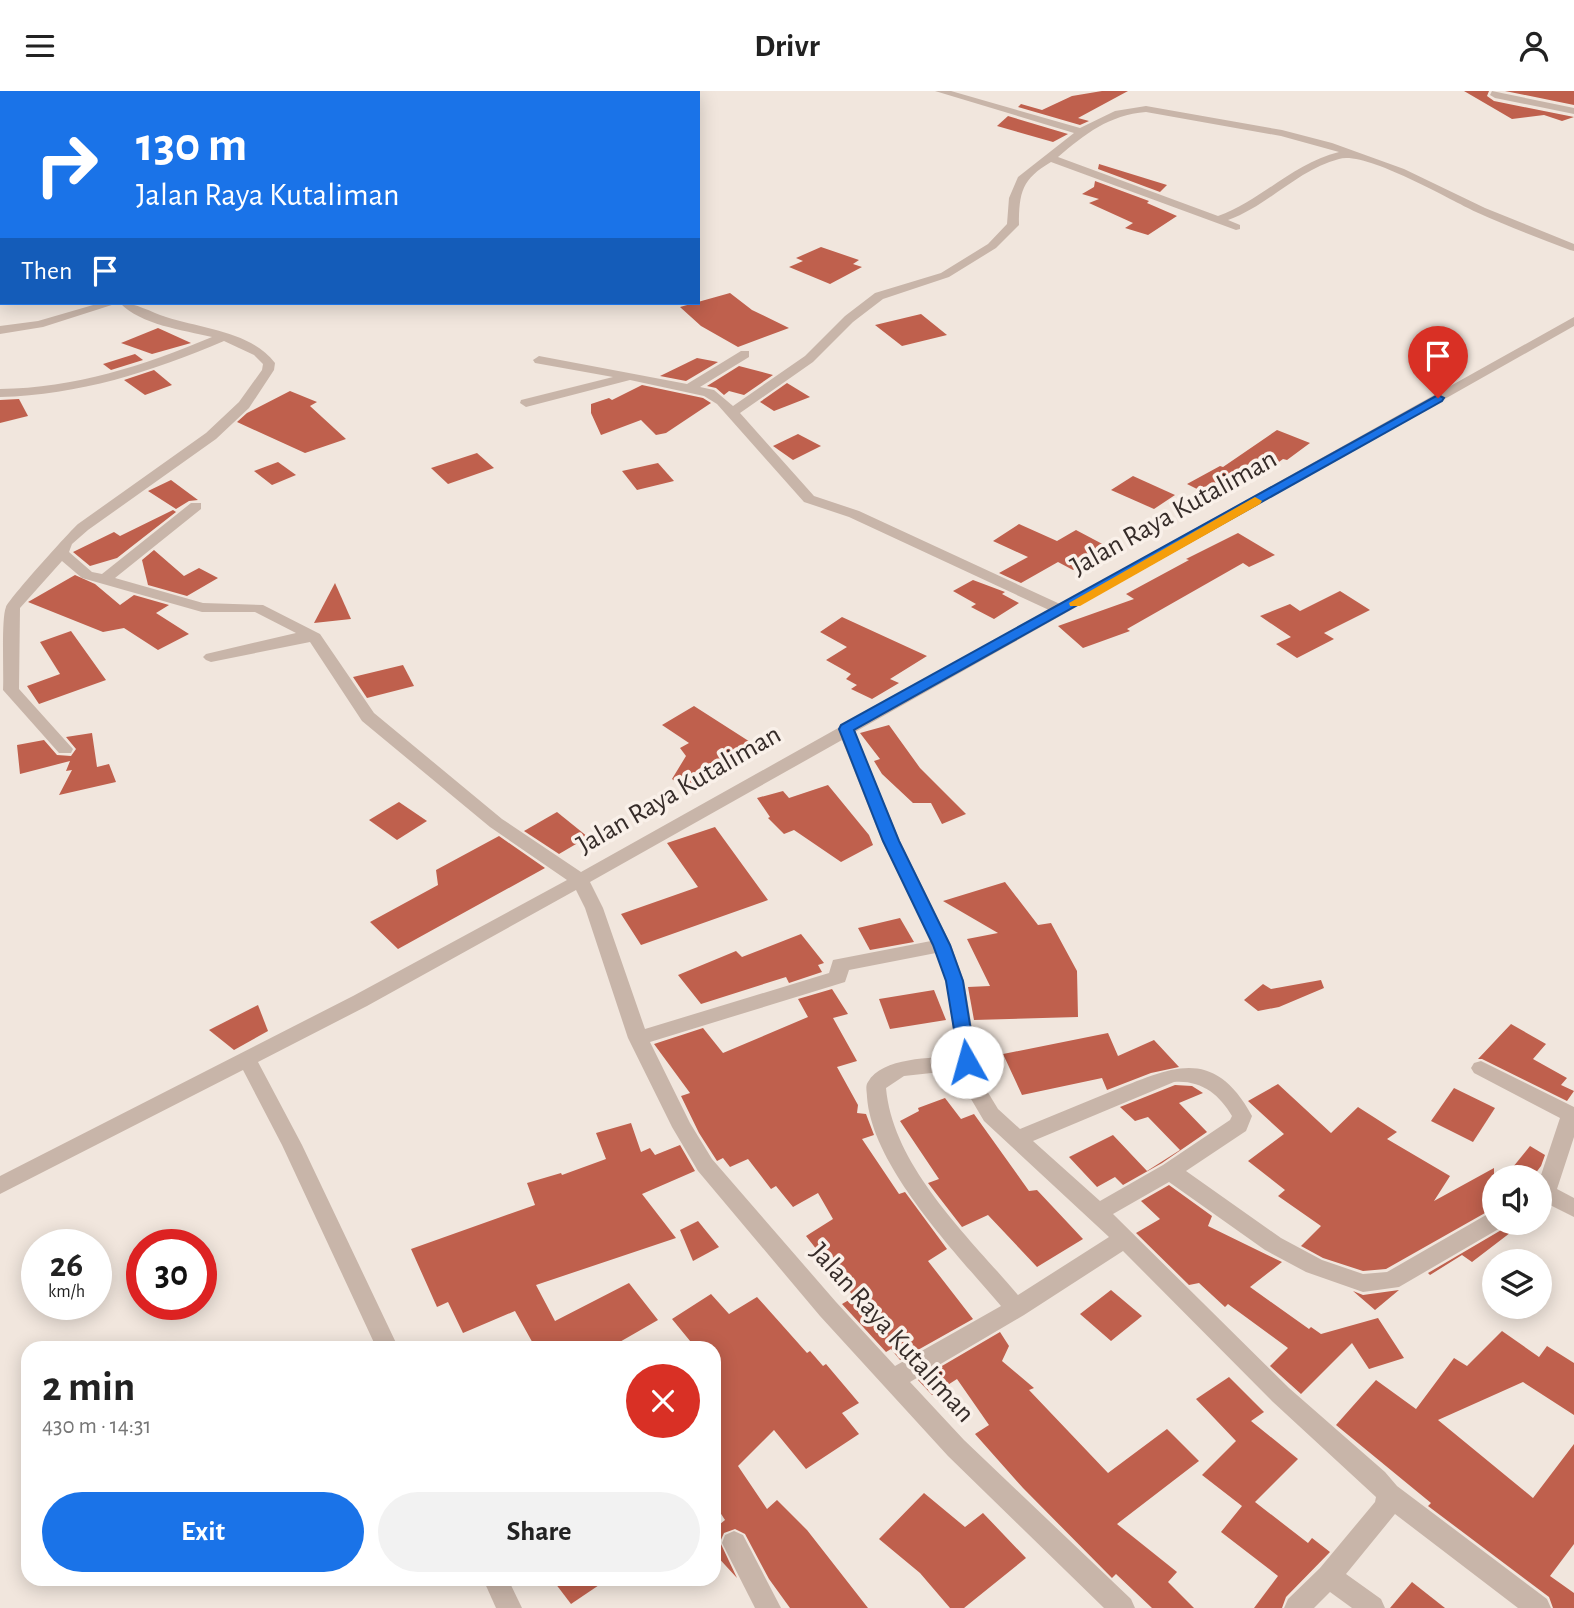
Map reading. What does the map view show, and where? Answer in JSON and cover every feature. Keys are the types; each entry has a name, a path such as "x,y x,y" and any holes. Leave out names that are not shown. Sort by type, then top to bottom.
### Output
{"street":[{"path":"940,91 1079,131"},
{"path":"1497,91 1495,95 1498,96 1574,111"},
{"path":"732,413 809,359 849,319 878,296 945,275 992,246 1013,225 1013,198 1025,174 1051,158 1079,131 1124,110 1146,109 1282,133 1350,153 1400,171 1481,210 1574,249"},
{"path":"1218,221 1247,209 1285,180 1330,156 1350,153"},
{"path":"1051,158 1236,227"},
{"path":"0,330 39,324 106,305"},
{"path":"65,749 11,690 13,607 61,553 66,543 83,527 211,436 244,405 268,370 269,363 260,351 141,313 129,305"},
{"name":"Jalan Raya Kutaliman","path":"1122,1608 956,1448 828,1309 705,1165 686,1135 638,1038 594,908 580,880 1574,321"},
{"path":"0,393 86,384 121,377 221,338"},
{"path":"689,388 745,354"},
{"path":"539,360 709,393 722,401 809,499 855,513 1062,610"},
{"path":"526,403 631,376"},
{"path":"105,579 196,506"},
{"path":"0,1186 360,1001 580,880 496,823 368,717 315,637 258,608 202,607 87,575 61,553"},
{"path":"211,657 315,637"},
{"path":"846,729 891,841 942,945 955,981 971,1082 990,1115 1098,1212 1281,1395 1377,1480 1388,1494 1538,1608"},
{"path":"638,1038 838,977 840,965 942,945"},
{"path":"247,1059 292,1145 384,1341"},
{"path":"967,1062 900,1069 876,1085 874,1099 884,1131 914,1183 1016,1308"},
{"path":"1481,1068 1572,1116 1552,1168"},
{"path":"1019,1139 1172,1075 1195,1074 1210,1080 1234,1101 1242,1116 1238,1125 1170,1171 1098,1212"},
{"path":"1170,1171 1273,1244 1314,1266 1363,1283 1391,1281 1482,1228"},
{"path":"1552,1198 1574,1208"},
{"path":"894,1379 1016,1308 1124,1239"},
{"path":"1297,1608 1329,1576 1387,1506 1388,1494"},
{"path":"734,1543 768,1608"},
{"path":"1329,1576 1372,1608"},
{"path":"498,1586 509,1608"}],"building":[{"path":"1102,91 1128,91 1078,118 1089,121 1080,125 1018,107 1021,104 1042,110 1072,96"},
{"path":"1464,91 1489,91 1487,96 1494,101 1574,117 1562,121 1544,115 1512,119"},
{"path":"1505,91 1574,91 1574,105"},
{"path":"1008,116 1068,134 1053,142 997,126"},
{"path":"1099,164 1167,185 1160,192 1098,169"},
{"path":"1095,181 1149,201 1147,203 1177,216 1148,235 1125,228 1133,223 1089,203 1099,199 1082,194 1094,187"},
{"path":"821,247 859,260 853,264 862,267 830,284 789,267 803,261 796,258"},
{"path":"730,293 752,310 789,328 738,347 701,326 680,307 700,305 700,301"},
{"path":"921,314 947,335 902,346 875,325"},
{"path":"158,328 191,343 152,354 121,343"},
{"path":"135,354 143,360 111,370 103,364"},
{"path":"697,358 718,362 686,381 660,376"},
{"path":"739,366 773,375 744,395 729,391 724,395 716,388 707,386"},
{"path":"154,370 172,385 145,395 124,380"},
{"path":"787,383 810,397 774,411 760,402"},
{"path":"642,385 703,398 711,403 666,433 656,435 641,420 601,435 591,413 591,404 609,398 612,400"},
{"path":"290,391 317,402 310,406 346,439 305,453 237,422 247,413"},
{"path":"19,399 28,416 0,423 0,400"},
{"path":"1277,430 1310,443 1287,460 1283,459 1215,498 1187,484 1220,466 1223,467"},
{"path":"798,434 821,446 793,460 773,446"},
{"path":"477,453 494,468 448,484 431,468"},
{"path":"278,462 296,475 272,485 254,471"},
{"path":"658,463 674,481 637,490 622,471"},
{"path":"1133,476 1175,495 1154,509 1111,490"},
{"path":"171,480 198,500 189,501 176,509 148,491"},
{"path":"173,510 176,512 117,558 90,566 73,552 114,532 120,536"},
{"path":"1019,524 1057,541 1076,530 1110,548 1073,570 1058,562 1021,583 999,573 1028,557 993,541"},
{"path":"1238,533 1275,555 1249,567 1243,563 1127,629 1130,631 1083,648 1058,626 1134,599 1126,594"},
{"path":"154,550 184,576 199,568 218,578 187,596 148,585 142,560"},
{"path":"75,575 95,584 120,605 134,595 169,605 156,613 189,634 158,650 124,628 103,632 28,602"},
{"path":"973,580 1005,592 1002,594 1019,603 994,619 971,607 976,604 953,591"},
{"path":"335,583 351,619 314,623"},
{"path":"1340,591 1370,610 1324,633 1334,639 1297,658 1276,644 1291,637 1260,616 1290,604 1300,611"},
{"path":"842,617 927,656 890,679 899,683 872,699 851,689 857,685 846,679 851,674 826,660 847,647 820,632"},
{"path":"71,631 106,680 39,704 27,686 60,674 40,642"},
{"path":"403,665 414,686 367,698 353,677"},
{"path":"694,706 758,747 688,790 672,779 686,756 680,748 689,743 662,725"},
{"path":"889,725 920,768 966,814 942,824 931,803 913,803 882,774 874,761 880,759 860,733"},
{"path":"92,733 97,767 109,764 116,782 59,795 72,770 66,771 70,761 20,774 17,745 44,740 57,755 71,756 76,749 66,737"},
{"path":"828,785 869,835 873,845 841,862 794,830 784,834 768,818 770,817 757,798 783,791 789,798"},
{"path":"399,802 427,821 397,840 369,820"},
{"path":"557,812 588,837 559,854 524,831"},
{"path":"715,827 768,900 641,945 621,914 698,887 667,843"},
{"path":"499,836 545,868 398,949 370,922 438,885 436,870"},
{"path":"1005,882 1038,925 1051,923 1077,971 1078,1017 974,1020 968,987 990,986 967,939 998,933 943,901"},
{"path":"900,918 914,942 870,950 858,928"},
{"path":"801,934 824,963 818,965 822,972 789,983 786,977 701,1004 678,975 736,951 742,957"},
{"path":"1321,980 1324,988 1279,1007 1258,1011 1244,1000 1263,984 1271,989"},
{"path":"832,989 848,1014 833,1018 857,1061 837,1067 858,1105 857,1113 866,1114 874,1135 862,1139 899,1194 905,1192 947,1249 928,1261 973,1319 900,1360 891,1349 886,1352 842,1304 854,1297 806,1236 833,1219 818,1193 793,1207 776,1186 771,1189 748,1159 730,1167 723,1158 717,1161 699,1133 681,1096 690,1093 654,1044 703,1028 723,1053 808,1017 798,999"},
{"path":"934,990 946,1020 890,1029 879,999"},
{"path":"258,1005 268,1031 234,1050 209,1030"},
{"path":"1511,1024 1546,1044 1533,1059 1567,1078 1561,1085 1574,1091 1567,1101 1478,1059"},
{"path":"1108,1033 1118,1056 1154,1040 1179,1067 1151,1073 1107,1090 1102,1078 1022,1095 1003,1054"},
{"path":"1278,1084 1331,1133 1358,1107 1397,1132 1387,1139 1450,1176 1434,1201 1482,1175 1482,1215 1386,1269 1363,1271 1323,1258 1301,1246 1321,1226 1278,1196 1285,1190 1248,1161 1284,1134 1248,1101"},
{"path":"1175,1085 1192,1086 1203,1093 1179,1103 1207,1132 1162,1163 1123,1185 1115,1177 1097,1187 1069,1157 1113,1135 1147,1171 1180,1150 1148,1117 1135,1121 1120,1107"},
{"path":"1454,1088 1495,1108 1473,1142 1431,1121"},
{"path":"945,1098 961,1119 974,1114 1029,1191 1037,1190 1083,1239 1037,1267 988,1215 962,1227 928,1183 939,1179 900,1121 919,1111 918,1108"},
{"path":"631,1123 641,1152 650,1148 655,1155 680,1145 695,1171 642,1194 676,1238 536,1285 555,1321 629,1283 658,1320 621,1341 532,1341 515,1311 463,1333 448,1302 437,1307 411,1249 535,1205 527,1183 561,1173 562,1175 606,1159 596,1133"},
{"path":"1530,1146 1545,1155 1541,1165 1515,1165"},
{"path":"1169,1185 1212,1216 1208,1226 1282,1262 1250,1287 1309,1329 1311,1327 1321,1334 1378,1318 1404,1358 1369,1369 1352,1343 1301,1394 1270,1366 1288,1348 1228,1304 1225,1307 1199,1283 1189,1285 1136,1233 1160,1219 1141,1201"},
{"path":"698,1221 719,1247 693,1261 680,1230"},
{"path":"1493,1235 1507,1235 1489,1249 1482,1249 1482,1254 1472,1262 1462,1255 1430,1275 1428,1273"},
{"path":"1111,1290 1142,1316 1111,1341 1080,1314"},
{"path":"1399,1290 1375,1310 1353,1291 1363,1295"},
{"path":"711,1294 729,1314 757,1297 807,1353 810,1351 823,1366 826,1364 859,1403 842,1413 859,1434 806,1469 774,1430 738,1466 767,1509 777,1500 807,1530 868,1608 790,1608 769,1579 745,1534 735,1529 724,1533 721,1540 721,1523 725,1520 721,1514 721,1341 690,1341 672,1319"},
{"path":"1502,1331 1539,1357 1547,1346 1574,1363 1574,1415 1523,1382 1438,1420 1533,1498 1574,1444 1574,1544 1550,1576 1574,1593 1574,1608 1553,1608 1549,1597 1428,1506 1431,1503 1336,1425 1376,1380 1416,1409 1454,1358 1467,1366"},
{"path":"1000,1332 1009,1346 1002,1361 1034,1388 1029,1390 1108,1473 1167,1429 1199,1461 1117,1524 1177,1572 1168,1582 1194,1608 1152,1608 1116,1574 1112,1578 1023,1488 975,1434 989,1425 957,1379 932,1395 918,1380"},
{"path":"1229,1377 1264,1412 1251,1421 1298,1459 1255,1502 1308,1543 1312,1538 1330,1552 1286,1597 1282,1608 1254,1608 1278,1576 1221,1532 1242,1506 1202,1475 1236,1441 1196,1399"},
{"path":"924,1493 965,1527 983,1513 1026,1558 964,1608 950,1608 920,1573 879,1539"},
{"path":"721,1544 737,1578 721,1561"},
{"path":"1412,1582 1445,1608 1390,1608"},
{"path":"557,1586 598,1586 571,1604"}],"slow traffic":[{"path":"1075,603 1255,501"}],"route":[{"path":"967,1062 955,981 942,945 891,841 846,729 1438,398"}]}
